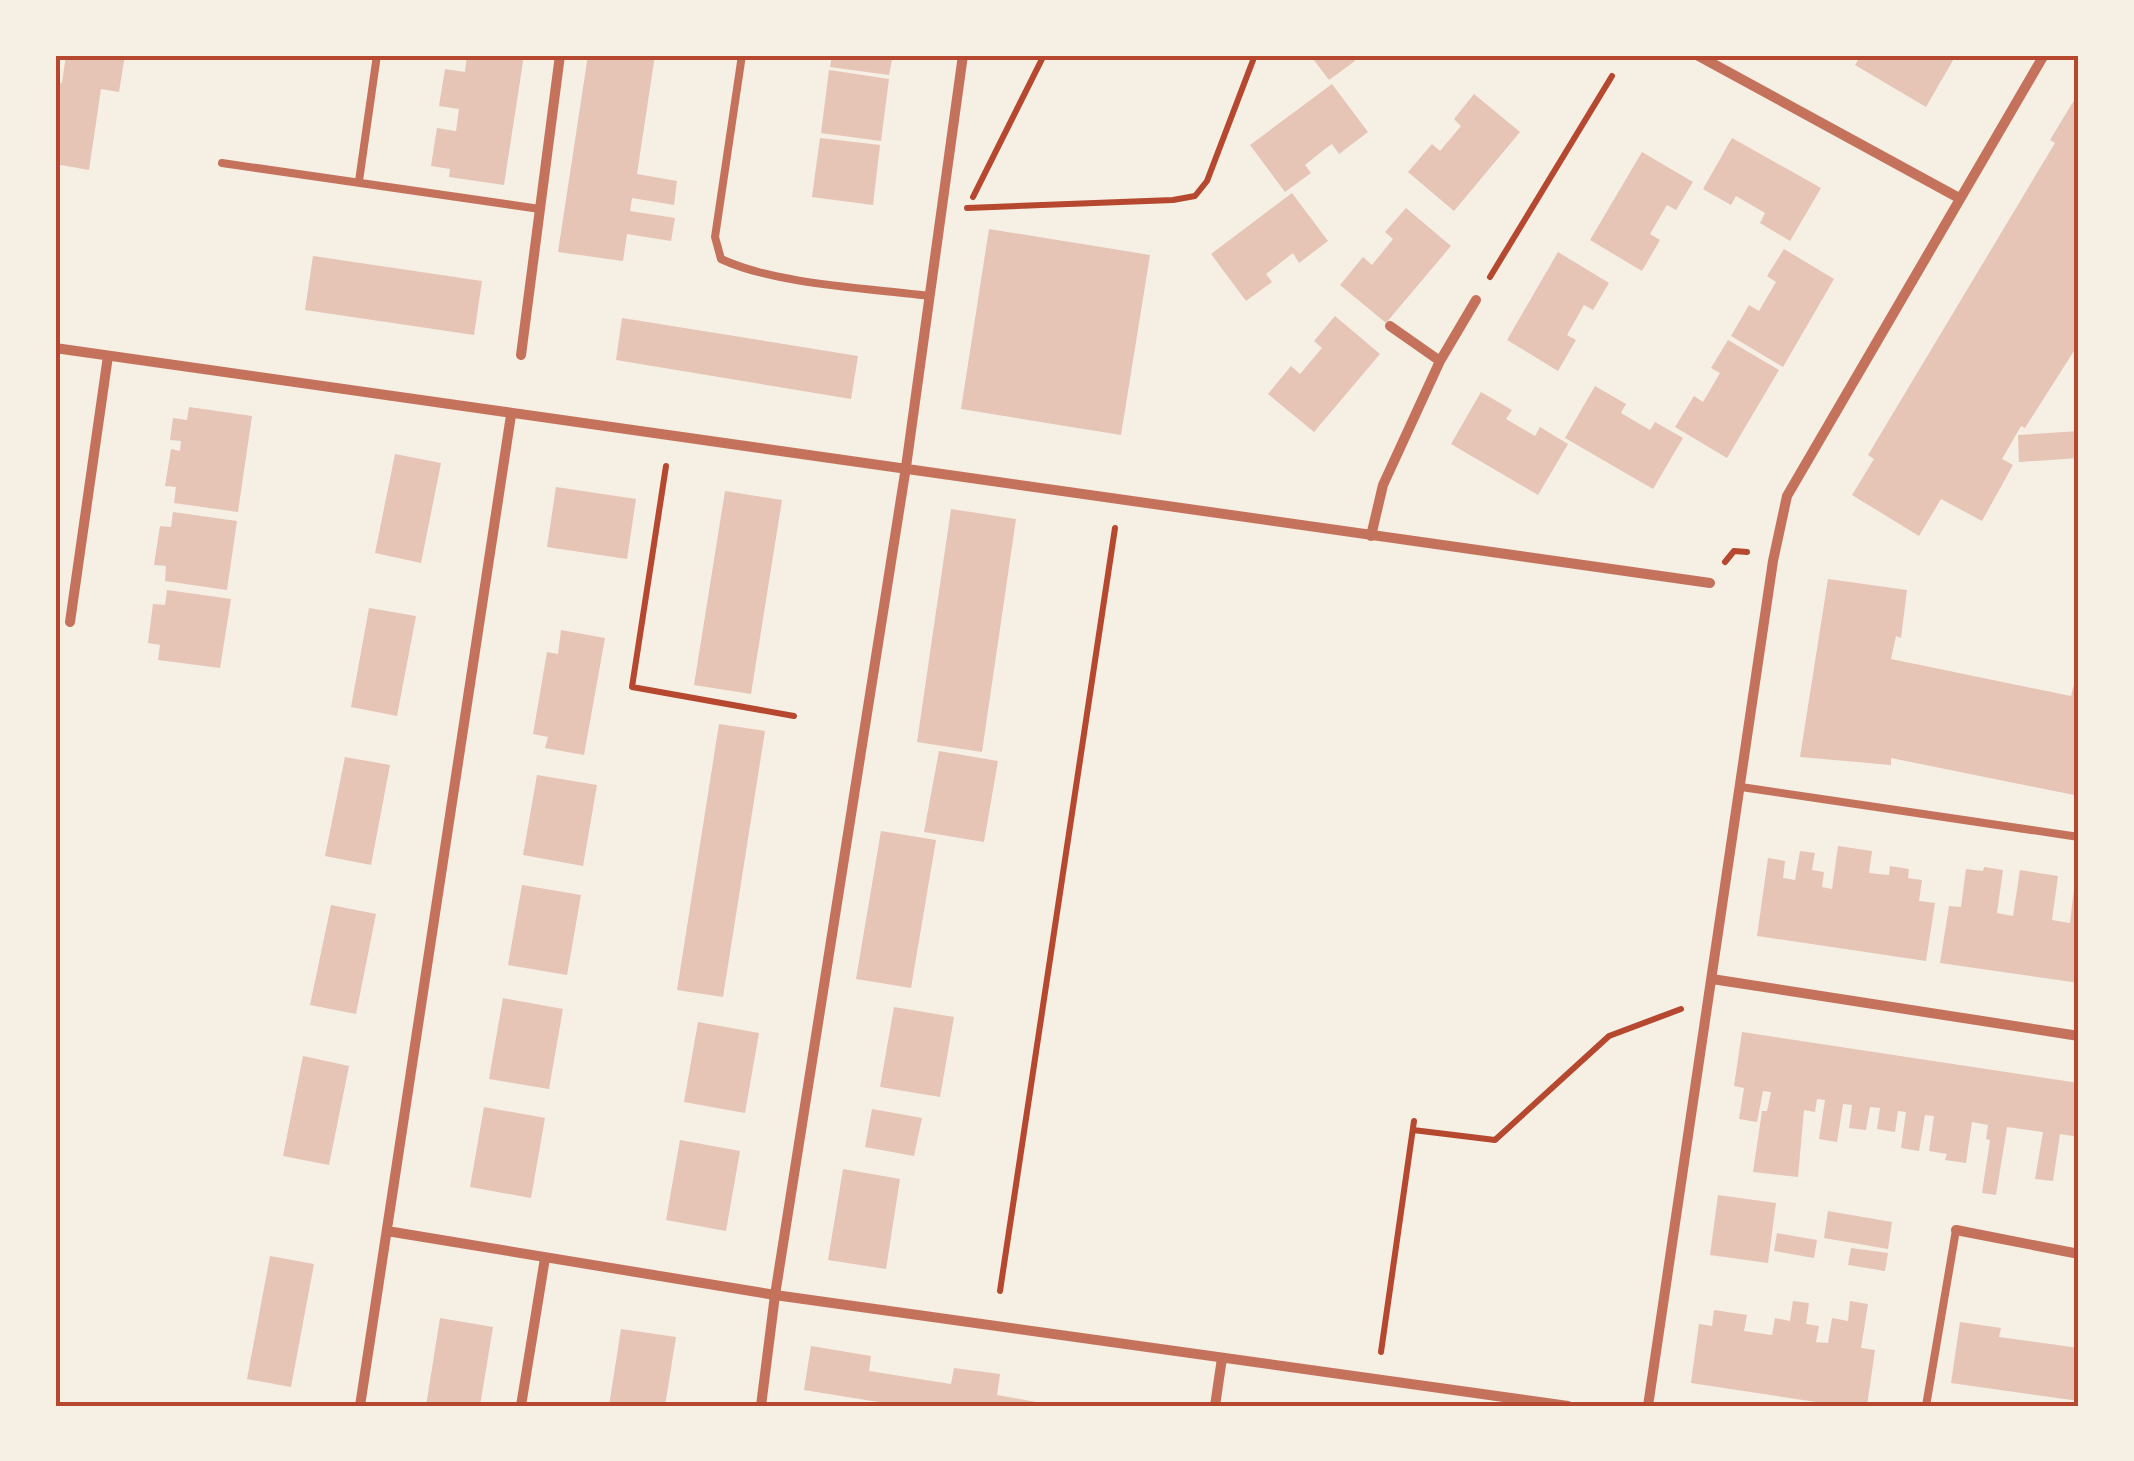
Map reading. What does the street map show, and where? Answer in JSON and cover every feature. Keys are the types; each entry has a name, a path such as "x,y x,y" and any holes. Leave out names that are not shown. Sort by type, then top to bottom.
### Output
{"street":[{"path":"521,356 560,55"},
{"path":"760,1406 906,467 964,55"},
{"path":"1697,55 1959,198"},
{"path":"1648,1406 1782,516 1792,486 2044,55"},
{"path":"1371,536 1383,485 1440,361 1476,300"},
{"path":"1390,326 1440,361"},
{"path":"55,348 1710,583"},
{"path":"70,622 108,356"},
{"path":"360,1406 510,415"},
{"path":"1712,979 2079,1036"},
{"path":"1956,1230 2079,1254"},
{"path":"388,1232 775,1294 1568,1406"},
{"path":"521,1406 545,1258"},
{"path":"1215,1406 1222,1358"}],"lane":[{"path":"359,181 377,55"},
{"path":"742,55 715,237 721,259 738,267 783,276 930,296"},
{"path":"222,163 540,209"},
{"path":"1741,787 2079,837"},
{"path":"1926,1406 1956,1230"}],"path":[{"path":"967,208 1044,55"},
{"path":"942,208 1079,206 1195,196 1207,181 1255,55"},
{"path":"1476,300 1612,76"},
{"path":"666,466 632,687 794,716"},
{"path":"1000,1292 1115,528"},
{"path":"1710,583 1734,551 1774,562"},
{"path":"1376,1381 1414,1126 1495,1140 1609,1036 1709,1000"}],"building":[{"path":"66,55 125,55 119,92 101,89 89,170 55,164 55,82 62,83"},
{"path":"467,55 524,55 504,185 449,177 450,169 431,166 437,128 456,131 459,109 439,106 445,69 465,72"},
{"path":"588,55 655,55 637,174 677,181 674,205 632,198 630,211 675,218 671,241 627,234 623,261 558,252"},
{"path":"832,55 893,55 889,75 830,67"},
{"path":"1310,55 1351,55 1355,61 1329,80"},
{"path":"1861,55 1956,55 1926,107 1855,65"},
{"path":"829,70 889,79 881,141 821,133"},
{"path":"1332,84 1368,132 1339,154 1332,144 1325,149 1305,165 1311,173 1285,192 1250,145"},
{"path":"1474,94 1520,132 1454,211 1408,172 1432,144 1440,151 1461,126 1454,119"},
{"path":"2076,97 2079,343 2002,459 2013,465 1982,521 1941,499 1919,536 1852,495 1874,459 1868,455 2055,143 2050,140"},
{"path":"820,138 880,145 873,205 812,197"},
{"path":"1732,138 1821,188 1790,241 1760,223 1765,213 1736,196 1731,205 1703,189"},
{"path":"1642,152 1693,182 1676,210 1667,205 1650,234 1660,240 1642,271 1590,240"},
{"path":"1292,193 1328,241 1299,263 1293,253 1266,274 1272,282 1246,301 1211,254"},
{"path":"1406,208 1451,246 1386,323 1340,285 1363,257 1372,265 1393,239 1385,232"},
{"path":"989,229 1150,255 1121,435 961,409"},
{"path":"1784,249 1834,279 1783,367 1731,336 1749,305 1759,311 1776,282 1767,276"},
{"path":"1558,252 1609,283 1593,310 1584,305 1567,335 1576,340 1558,371 1507,340"},
{"path":"313,256 482,281 474,335 305,310"},
{"path":"1335,316 1380,354 1314,432 1268,394 1291,366 1300,374 1322,348 1314,341"},
{"path":"622,318 858,356 851,399 616,360"},
{"path":"1728,340 1779,370 1727,458 1675,427 1694,396 1703,402 1720,373 1711,368"},
{"path":"1595,386 1626,404 1621,413 1650,430 1655,422 1683,438 1653,489 1565,438"},
{"path":"1481,392 1512,410 1506,419 1535,436 1540,427 1568,444 1538,495 1451,444"},
{"path":"189,407 252,416 238,512 174,503 176,487 165,486 171,449 180,451 181,441 170,440 173,418 187,420"},
{"path":"2079,431 2079,458 2019,462 2018,435"},
{"path":"395,454 441,463 421,563 375,553"},
{"path":"556,487 636,499 627,559 547,547"},
{"path":"725,491 782,500 751,694 694,685"},
{"path":"951,509 1016,519 982,752 917,742"},
{"path":"173,512 237,521 227,590 165,581 166,566 154,565 160,526 171,527"},
{"path":"1828,579 1907,590 1901,638 1896,636 1891,659 2071,696 2079,663 2079,796 1891,758 1891,765 1800,757"},
{"path":"167,590 231,599 220,668 158,660 160,645 148,643 153,604 165,605"},
{"path":"369,608 416,616 397,716 351,707"},
{"path":"561,630 605,638 584,755 545,748 548,737 533,734 547,652 558,654"},
{"path":"719,724 765,731 723,997 677,990"},
{"path":"939,751 998,761 984,842 924,832"},
{"path":"345,757 390,765 371,865 325,856"},
{"path":"537,775 597,785 583,866 523,855"},
{"path":"881,831 936,840 911,988 856,979"},
{"path":"1838,846 1872,851 1869,873 1889,875 1890,866 1909,869 1908,878 1922,880 1919,901 1935,903 1926,961 1757,936 1768,858 1785,861 1783,878 1795,880 1800,851 1815,853 1812,870 1824,872 1822,887 1832,889"},
{"path":"1984,867 2003,870 1997,913 2013,916 2020,870 2058,876 2052,920 2070,923 2074,888 2079,889 2079,983 1940,963 1949,906 1961,907 1966,869 1983,871"},
{"path":"522,885 581,895 567,975 508,965"},
{"path":"331,905 376,914 356,1014 310,1005"},
{"path":"503,998 563,1009 549,1089 489,1079"},
{"path":"894,1007 954,1017 940,1097 880,1087"},
{"path":"698,1022 759,1033 745,1113 684,1102"},
{"path":"1742,1032 2079,1083 2079,1137 2060,1134 2053,1181 2035,1179 2043,1132 2007,1127 1996,1195 1982,1193 1990,1140 1986,1139 1988,1125 1972,1122 1966,1163 1945,1160 1947,1154 1929,1151 1934,1116 1925,1115 1919,1151 1901,1148 1906,1112 1898,1111 1895,1132 1877,1129 1880,1108 1870,1107 1866,1130 1849,1128 1852,1105 1843,1104 1837,1142 1819,1139 1825,1100 1817,1099 1815,1112 1804,1110 1798,1177 1753,1172 1762,1111 1767,1111 1771,1092 1763,1091 1757,1122 1739,1119 1744,1088 1734,1086"},
{"path":"303,1056 349,1066 329,1165 283,1156"},
{"path":"484,1107 545,1118 531,1198 470,1187"},
{"path":"872,1109 922,1118 914,1156 865,1147"},
{"path":"680,1140 740,1151 726,1231 666,1220"},
{"path":"843,1169 900,1179 886,1269 828,1260"},
{"path":"1718,1195 1776,1203 1768,1263 1710,1255"},
{"path":"1828,1211 1892,1222 1888,1249 1824,1238"},
{"path":"1777,1233 1817,1240 1814,1258 1774,1251"},
{"path":"1851,1248 1888,1253 1885,1271 1848,1265"},
{"path":"270,1256 314,1264 291,1387 247,1379"},
{"path":"1793,1301 1809,1303 1806,1324 1819,1326 1816,1342 1828,1343 1832,1318 1848,1321 1850,1301 1868,1304 1861,1348 1875,1350 1867,1406 1842,1406 1691,1383 1699,1324 1712,1326 1714,1310 1747,1315 1744,1331 1772,1335 1775,1318 1790,1321"},
{"path":"440,1318 493,1327 480,1406 426,1406"},
{"path":"1960,1322 2001,1328 1999,1337 2079,1348 2079,1401 1951,1383"},
{"path":"621,1329 676,1337 665,1406 609,1406"},
{"path":"811,1346 871,1356 869,1371 951,1384 954,1368 1000,1374 997,1395 1059,1406 903,1406 804,1390"}]}
